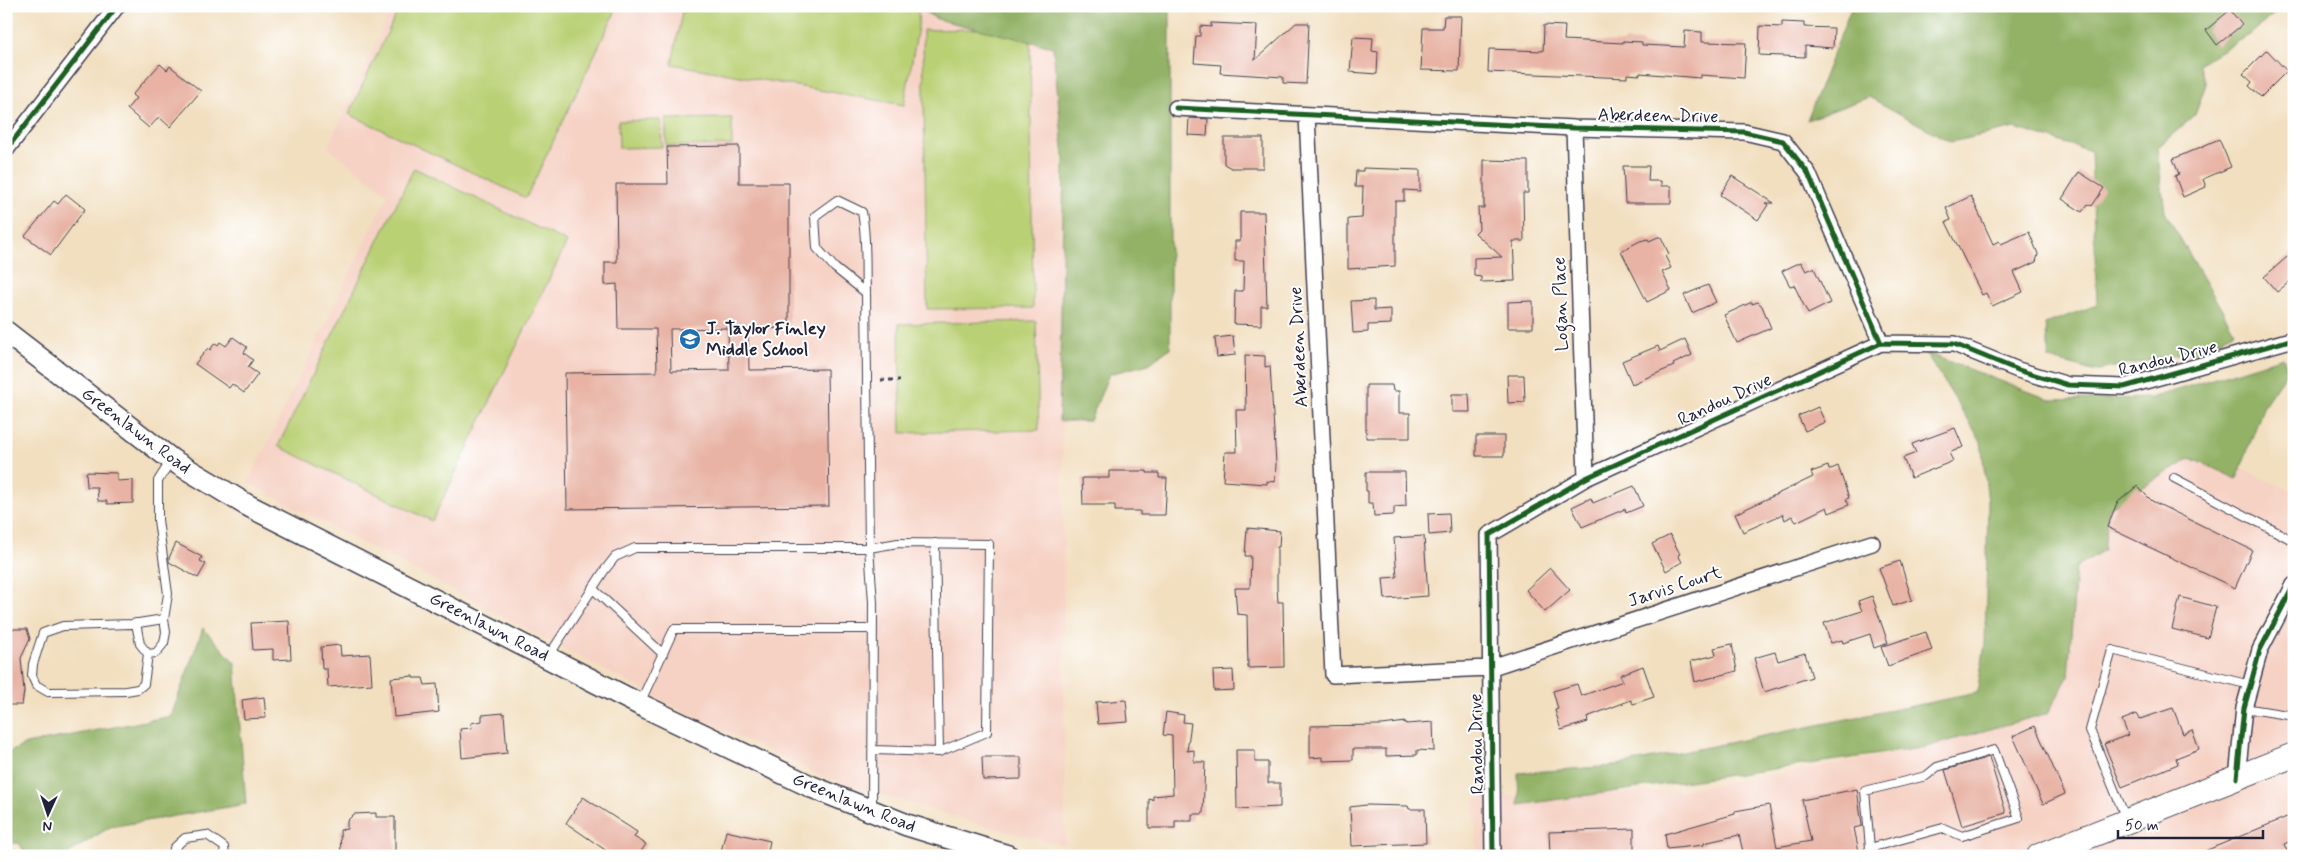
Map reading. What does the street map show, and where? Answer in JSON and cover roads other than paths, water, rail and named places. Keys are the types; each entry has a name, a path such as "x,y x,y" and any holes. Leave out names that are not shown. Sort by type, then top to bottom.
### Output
{"main road":[{"name":"Greenlawn Road","path":"6,332 172,460 247,505 639,704 779,772 872,812 979,852 1008,856"},
{"path":"2042,855 2294,755"}],"street":[{"path":"6,150 117,6"},
{"path":"1176,108 1307,115"},
{"name":"Aberdeen Drive","path":"1489,668 1333,675 1307,115 1574,128 1744,132 1783,141 1808,173 1881,343"},
{"name":"Logan Place","path":"1574,128 1586,478"},
{"name":"Randou Drive","path":"1494,856 1489,668 1489,535 1586,478 1881,343 1954,344 2018,370 2068,385 2124,387 2294,339"},
{"name":"Jarvis Court","path":"1489,668 1872,543"},
{"path":"2237,778 2244,708 2260,650 2294,585"}],"lane":[{"path":"866,293 835,268 817,248 815,216 837,200 862,212 867,238 869,548 873,629 872,812"},
{"path":"148,654 156,653 164,643 166,632 164,619 168,594 158,520 158,481 172,460"},
{"path":"2174,478 2294,541"},
{"path":"548,657 592,588 615,557 636,548 869,548 898,543 988,544 987,732 939,752 873,750"},
{"path":"935,543 939,752"},
{"path":"592,588 663,654"},
{"path":"136,623 140,644 148,654 144,684 138,689 126,691 48,692 36,684 32,676 33,664 43,634 52,629 63,626 136,623 164,619"},
{"path":"639,704 674,629 873,629"},
{"path":"2126,821 2090,730 2112,650 2250,685"},
{"path":"2244,708 2294,716"},
{"path":"1994,750 2018,818 1962,836 1943,828 1868,852 1866,791 1926,776 1937,767 1994,750"},
{"path":"173,856 174,848 185,838 207,834 224,847 225,856"}],"place":[{"name":"J. Taylor Finley Middle School","path":"690,339"}]}
